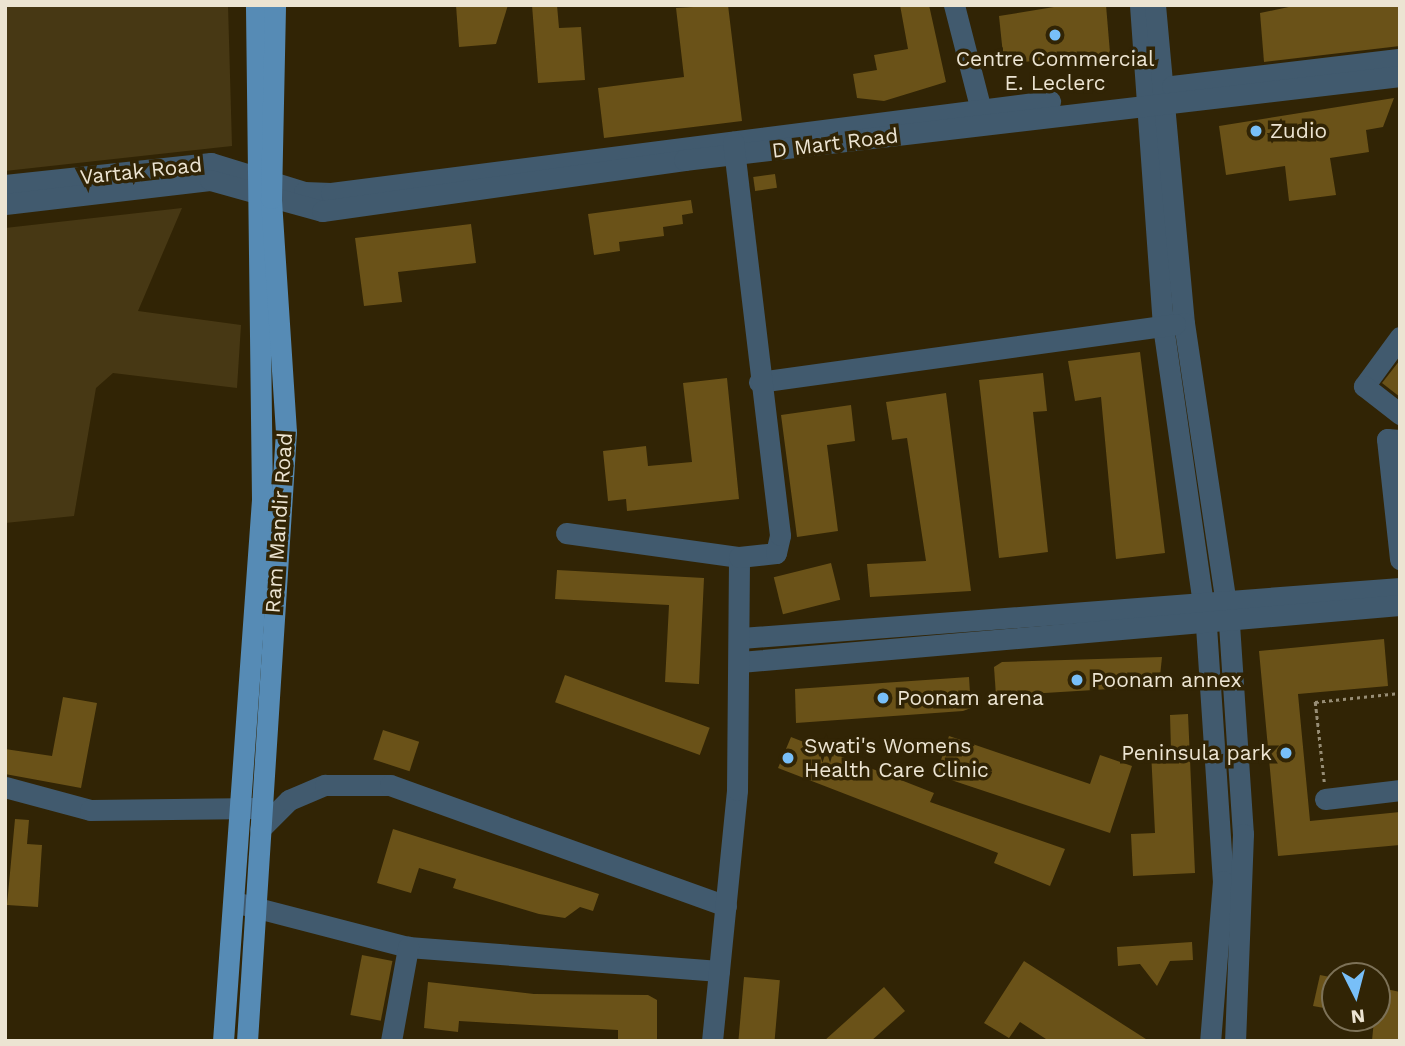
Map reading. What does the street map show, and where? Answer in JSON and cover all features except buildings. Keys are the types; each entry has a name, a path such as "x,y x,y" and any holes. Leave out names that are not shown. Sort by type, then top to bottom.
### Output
{"main road":[{"path":"256,5 265,187"},
{"path":"247,1041 255,905 254,815 262,499 265,187 275,5"},
{"path":"223,1041 233,903 254,815"}],"street":[{"path":"954,5 981,110"},
{"path":"1140,5 1156,95"},
{"path":"1155,5 1156,95 1174,324 1206,625 1223,881 1210,1041"},
{"name":"D Mart Road","path":"265,187 331,193 734,148 1156,95 1400,59"},
{"name":"D Mart Road","path":"734,148 981,110 1400,76"},
{"path":"566,533 739,557 776,553 780,535 759,382 734,148"},
{"name":"Vartak Road","path":"5,185 211,163 265,187"},
{"name":"Vartak Road","path":"5,204 210,180 265,187"},
{"path":"759,382 1174,324"},
{"path":"1174,324 1227,601 1229,624 1243,834 1236,1041"},
{"path":"1400,337 1364,386 1400,414"},
{"path":"1400,440 1387,439 1400,559"},
{"path":"712,1041 726,906 740,662 739,557"},
{"path":"741,638 1400,588"},
{"path":"740,662 1229,624 1400,605"},
{"path":"5,787 90,810 254,815 325,786 390,785 726,906"},
{"path":"1325,799 1400,790"},
{"path":"233,903 255,905 408,947 719,971"},
{"path":"391,1041 408,947"},
{"path":"1217,978 1240,979"}],"path":[{"path":"1325,799 1315,702 1400,693"}],"shaded area":[{"path":"5,5 228,5 232,146 5,171"},
{"path":"182,208 138,311 241,325 237,388 113,373 96,388 74,516 5,523 5,228"}],"place":[{"name":"Centre Commercial E. Leclerc","path":"1055,35"},
{"name":"Zudio","path":"1256,131"},
{"name":"Poonam annex","path":"1077,680"},
{"name":"Poonam arena","path":"883,698"},
{"name":"Peninsula park","path":"1286,753"},
{"name":"Swati's Womens Health Care Clinic","path":"788,758"}]}
